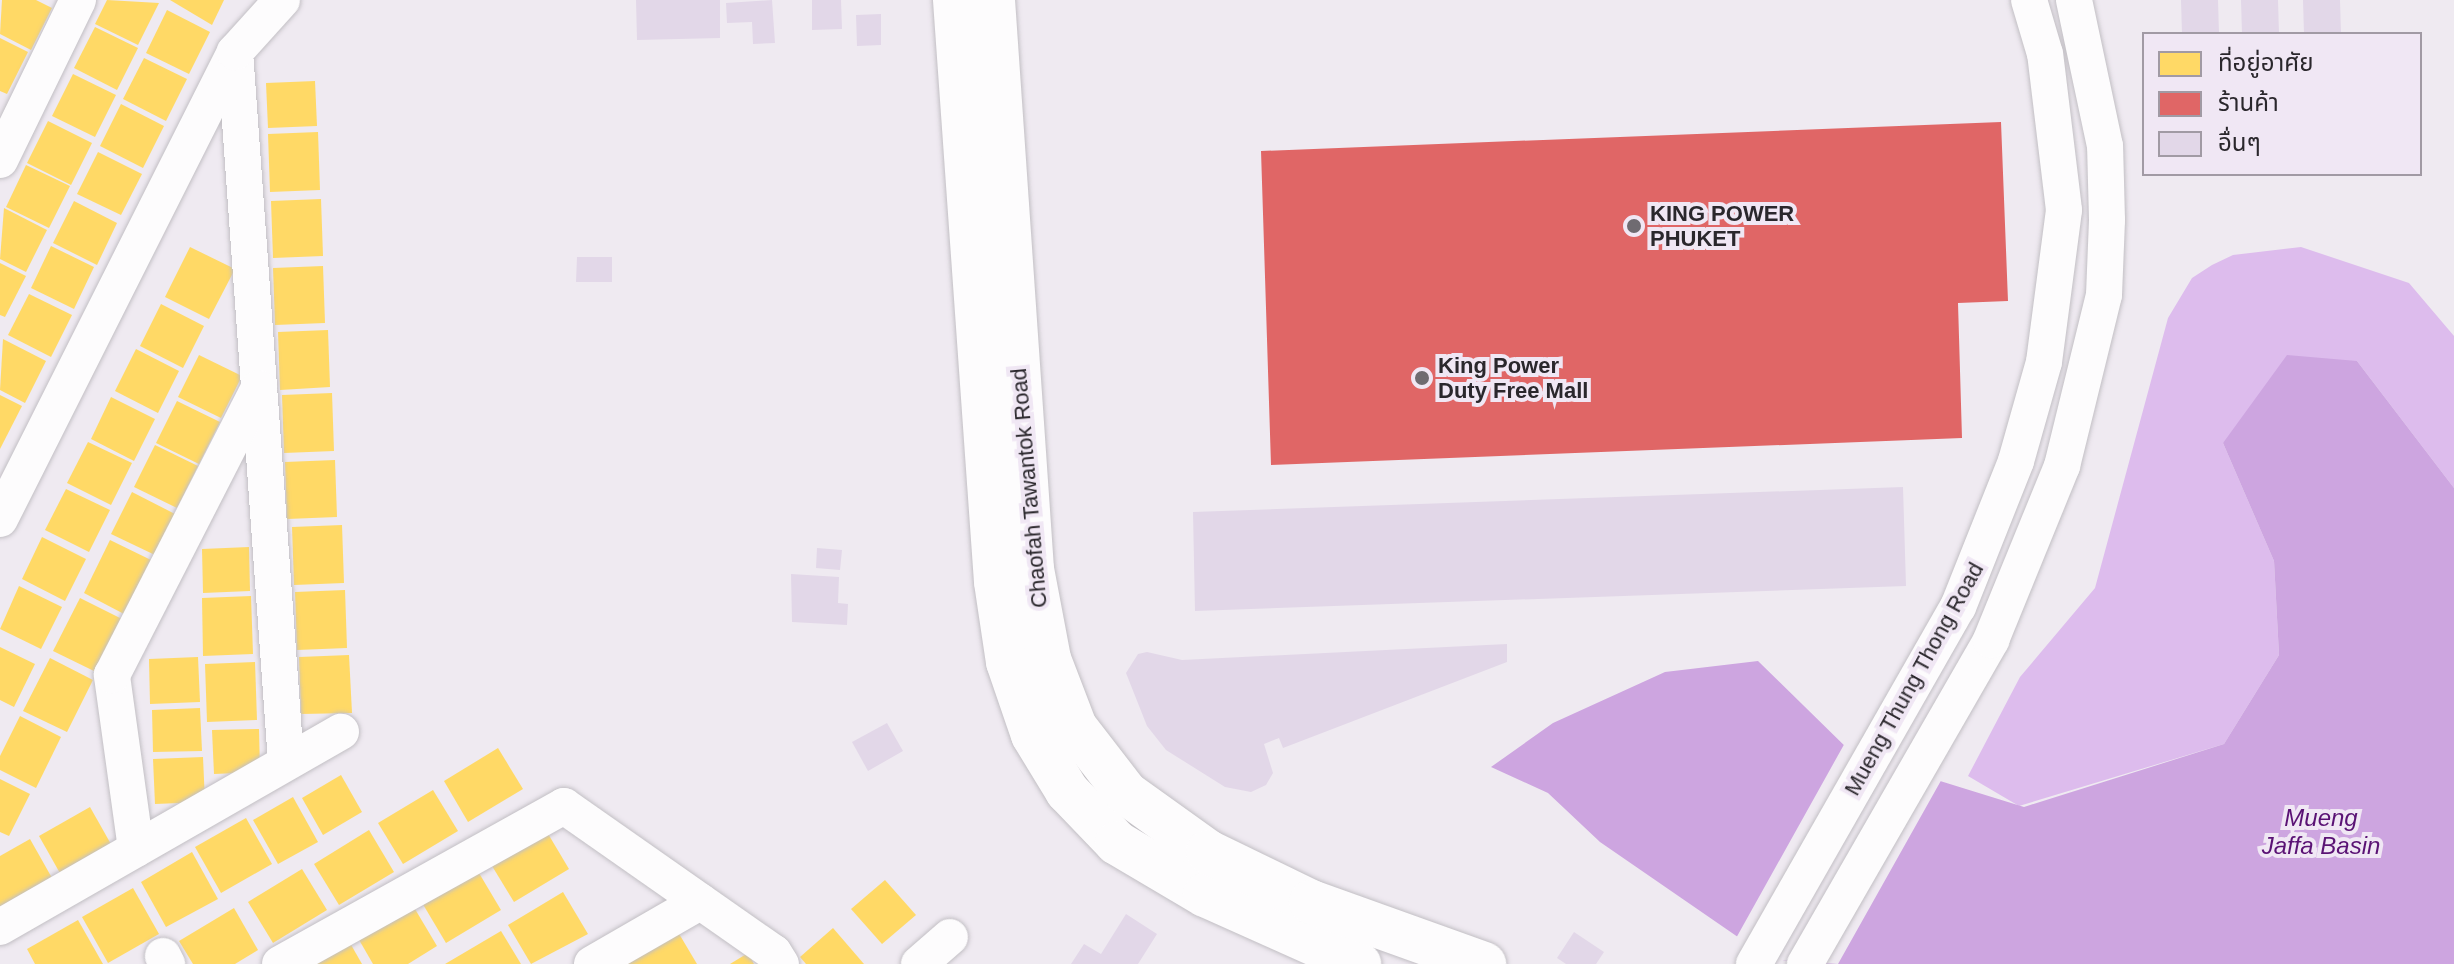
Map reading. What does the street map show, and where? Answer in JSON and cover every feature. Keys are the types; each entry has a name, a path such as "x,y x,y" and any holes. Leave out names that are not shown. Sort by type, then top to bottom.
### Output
{"main road":[{"name":"Chaofah Tawantok Road","path":"955,0 965,180 1002,626 1016,686 1041,751 1090,818 1145,862 1236,911 1359,964"},
{"name":"Chaofah Tawantok Road","path":"993,0 1032,569 1049,659 1075,727 1126,793 1208,852 1311,902 1484,964"}],"street":[{"path":"0,160 78,0"},
{"path":"0,519 235,52 282,0"},
{"name":"Mueng Thung Thong Road","path":"1754,964 1958,607 1992,531 2044,362 2064,210 2045,54 2029,0"},
{"name":"Mueng Thung Thong Road","path":"1805,964 1991,640 2062,466 2104,295 2105,146 2074,0"},
{"path":"235,52 286,761"},
{"path":"136,849 112,675 259,388"},
{"path":"0,927 341,732"},
{"path":"280,964 564,806 774,953 781,964"},
{"path":"592,964 700,902"},
{"path":"919,964 950,937"}],"shaded area":[{"path":"2301,247 2409,283 2454,336 2454,488 2357,361 2223,443 2274,561 2279,655 2224,744 2019,806 1968,776 2020,677 2095,588 2168,318 2192,278 2212,265 2233,255"}],"water":[{"name":"Mueng Jaffa Basin","path":"2287,355 2357,361 2454,488 2454,964 1797,964 1764,955 1600,842 1548,793 1491,767 1553,723 1665,672 1758,661 1853,754 2024,807 2224,744 2279,655 2274,561 2223,443"}],"pier":[{"path":"1846,741 1855,750 1943,777 1838,964 1762,959 1735,940"}],"building: ที่อยู่อาศัย":[{"path":"2,0 36,0 52,8 31,50 0,34"},
{"path":"107,0 159,3 138,45 95,24"},
{"path":"170,0 224,0 212,25"},
{"path":"167,10 210,32 189,74 146,53"},
{"path":"95,27 138,48 117,90 74,68"},
{"path":"0,38 28,52 7,94 0,91"},
{"path":"144,58 187,79 166,121 123,99"},
{"path":"73,74 116,95 95,137 52,116"},
{"path":"315,81 317,126 268,128 266,83"},
{"path":"121,104 164,126 143,168 100,146"},
{"path":"48,121 92,143 71,185 27,163"},
{"path":"318,132 320,190 270,192 268,134"},
{"path":"98,152 142,174 121,215 77,194"},
{"path":"26,165 70,186 49,228 6,207"},
{"path":"321,199 323,256 273,258 271,201"},
{"path":"74,201 117,223 97,265 53,243"},
{"path":"4,208 47,230 26,272 0,259"},
{"path":"51,246 94,267 74,309 31,288"},
{"path":"190,247 235,269 209,319 165,297"},
{"path":"0,263 26,276 5,317 0,315"},
{"path":"323,266 325,323 275,325 273,268"},
{"path":"29,294 72,315 51,357 8,335"},
{"path":"161,304 204,326 183,368 140,346"},
{"path":"328,330 330,387 280,390 278,332"},
{"path":"3,339 46,361 25,403 0,390"},
{"path":"136,349 179,371 158,413 115,391"},
{"path":"199,355 242,376 221,418 178,397"},
{"path":"332,393 334,451 284,453 282,395"},
{"path":"0,395 22,406 0,449"},
{"path":"111,397 155,419 134,461 91,439"},
{"path":"177,401 220,422 199,464 156,443"},
{"path":"88,442 132,463 111,505 67,483"},
{"path":"155,445 198,466 177,508 134,487"},
{"path":"335,460 337,517 287,519 285,462"},
{"path":"66,489 110,510 89,552 45,530"},
{"path":"132,492 175,514 155,555 111,534"},
{"path":"342,525 344,583 294,585 292,527"},
{"path":"42,537 86,559 65,601 22,579"},
{"path":"110,540 151,560 124,614 84,593"},
{"path":"249,547 250,591 203,593 202,549"},
{"path":"19,586 62,607 41,649 0,629"},
{"path":"345,590 347,648 297,650 295,592"},
{"path":"251,596 253,654 203,656 202,598"},
{"path":"80,598 122,619 96,672 53,651"},
{"path":"0,647 35,664 14,707 0,700"},
{"path":"349,655 352,713 301,714 299,657"},
{"path":"198,657 200,702 150,704 149,659"},
{"path":"50,658 93,680 67,732 23,711"},
{"path":"255,662 257,720 207,722 205,664"},
{"path":"200,708 202,751 153,752 152,710"},
{"path":"20,716 61,737 36,788 0,770 0,756"},
{"path":"259,729 260,772 214,774 212,730"},
{"path":"498,748 523,789 468,822 444,781"},
{"path":"203,757 205,802 155,804 153,759"},
{"path":"341,775 362,812 323,835 302,798"},
{"path":"0,779 30,794 9,836 0,832"},
{"path":"433,790 458,831 403,864 378,823"},
{"path":"293,797 318,842 278,864 253,820"},
{"path":"90,807 116,853 65,882 39,836"},
{"path":"246,818 272,864 221,893 195,847"},
{"path":"544,827 569,869 514,902 489,861"},
{"path":"369,830 394,872 339,905 314,864"},
{"path":"30,839 56,885 5,914 0,906 0,856"},
{"path":"192,852 218,899 166,927 141,882"},
{"path":"476,868 501,910 446,943 421,901"},
{"path":"302,869 327,910 273,943 248,902"},
{"path":"885,880 916,915 882,944 851,909"},
{"path":"133,888 159,934 108,963 82,917"},
{"path":"563,892 588,934 531,964 508,925"},
{"path":"412,904 437,946 408,964 373,964 358,938"},
{"path":"234,908 258,950 235,964 193,964 179,941"},
{"path":"78,920 103,964 35,964 27,949"},
{"path":"675,927 697,964 622,964"},
{"path":"833,928 864,964 806,964 800,957"},
{"path":"501,931 521,964 445,964"},
{"path":"350,943 362,964 315,964"},
{"path":"748,953 754,964 730,964"}],"building: ร้านค้า":[{"name":"KING POWER PHUKET","path":"2001,122 2008,301 1958,303 1962,438 1271,465 1261,151"}],"building: อื่นๆ":[{"path":"636,0 720,0 720,38 637,40"},
{"path":"772,0 775,43 753,44 752,22 727,23 726,3"},
{"path":"812,0 841,0 842,29 812,30"},
{"path":"2181,0 2218,0 2219,32 2182,32"},
{"path":"2241,0 2278,0 2279,32 2242,32"},
{"path":"2303,0 2340,0 2341,32 2304,32"},
{"path":"881,14 881,45 857,46 856,15"},
{"path":"577,257 612,257 612,282 576,282"},
{"path":"1903,487 1906,586 1195,611 1193,512"},
{"path":"817,548 842,550 840,570 816,568"},
{"path":"791,574 839,577 838,603 848,604 847,625 792,622"},
{"path":"1507,644 1507,662 1283,748 1279,738 1264,744 1273,773 1266,785 1251,792 1225,787 1166,750 1147,726 1126,673 1138,654 1147,652 1182,660"},
{"path":"887,723 903,751 868,771 852,742"},
{"path":"1126,914 1157,934 1138,964 1071,964 1084,944 1101,954"},
{"path":"1574,932 1604,952 1596,964 1566,964 1557,958"}],"place":[{"name":"KING POWER PHUKET","path":"1634,226"},
{"name":"King Power Duty Free Mall","path":"1422,378"}]}
